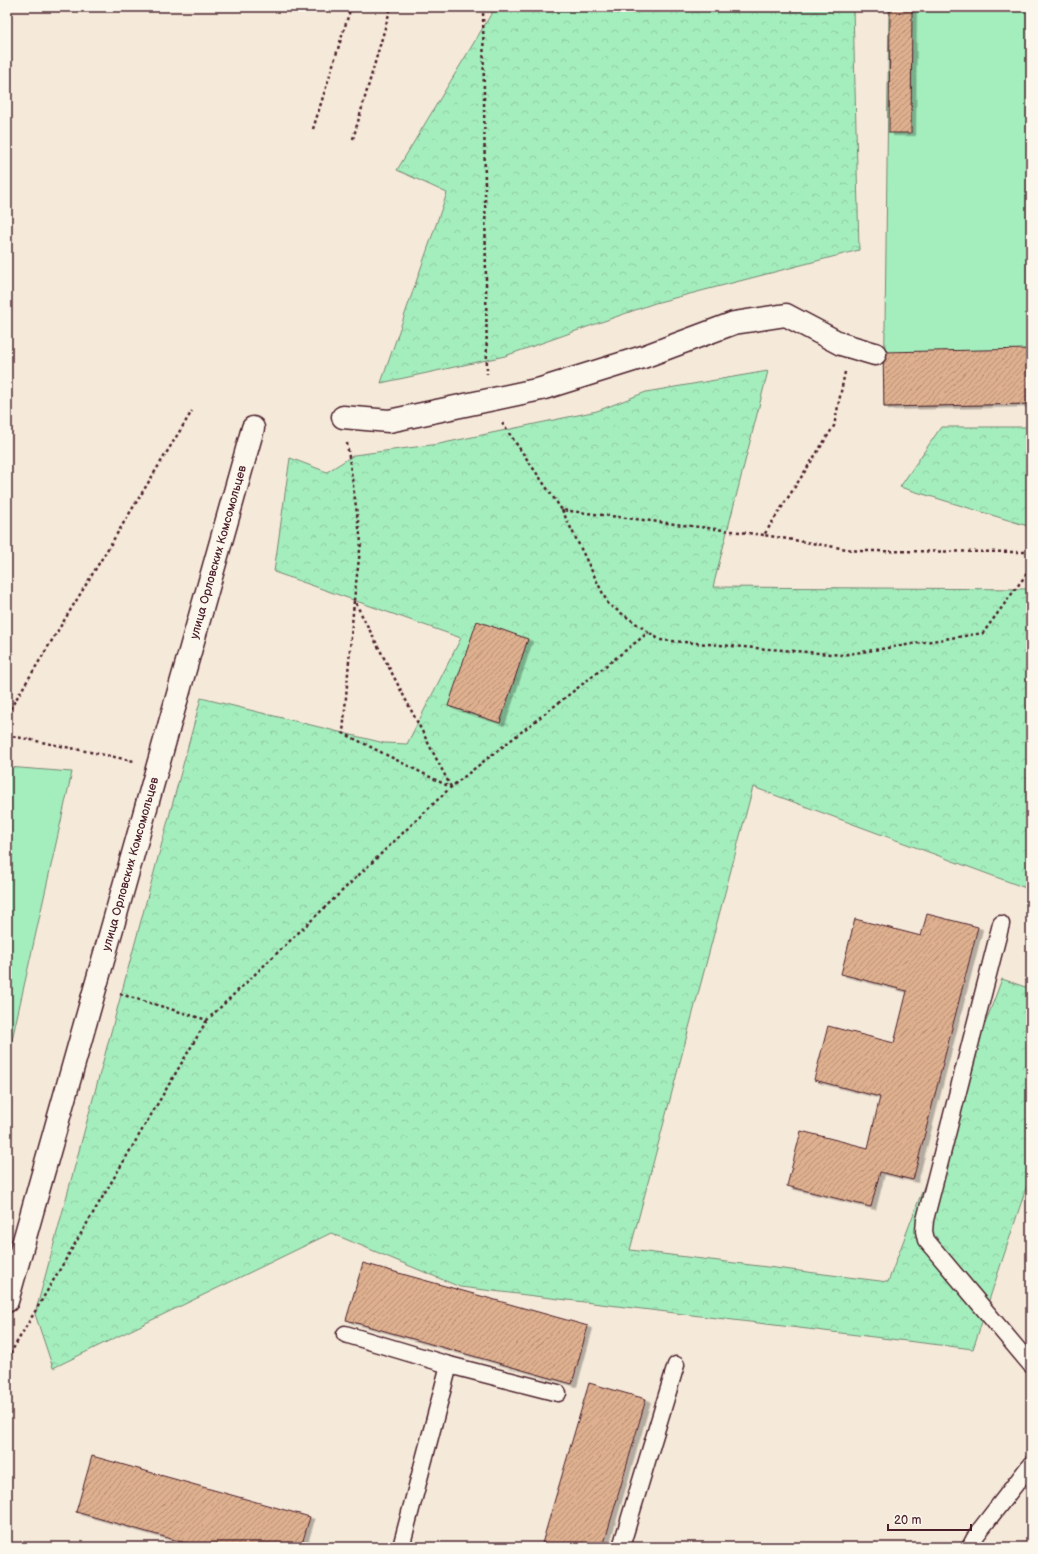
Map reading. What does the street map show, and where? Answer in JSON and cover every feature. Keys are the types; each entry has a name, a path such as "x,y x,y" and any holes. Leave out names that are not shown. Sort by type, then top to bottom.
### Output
{"street":[{"path":"343,417 389,421 541,389 643,357 734,323 786,315 841,344 875,354"},
{"name":"улица Орловских Комсомольцев","path":"7,1301 253,428"}],"lane":[{"path":"1001,924 924,1231 926,1240 1031,1365"},
{"path":"345,1334 449,1365 558,1393"},
{"path":"401,1547 449,1365"},
{"path":"621,1547 676,1366"},
{"path":"970,1547 977,1534 1031,1464"}],"path":[{"path":"314,129 351,7"},
{"path":"353,139 391,7"},
{"path":"483,7 487,400 562,510 608,604 660,640 842,655 983,633 1031,568"},
{"path":"764,535 834,426 850,346"},
{"path":"7,714 192,411"},
{"path":"343,417 362,542 354,600 343,733 451,787"},
{"path":"562,510 764,535 859,550 1031,552"},
{"path":"354,600 451,787"},
{"path":"7,1358 208,1020 451,787 649,632"},
{"path":"7,735 158,766"},
{"path":"95,987 208,1020"}],"green space":[{"path":"522,7 853,7 859,250 655,303 505,356 381,383 447,193 397,170 493,11"},
{"path":"889,7 1031,7 1031,404 884,407"},
{"path":"768,371 713,587 1031,589 1031,890 753,787 630,1250 888,1282 1002,979 1031,989 1031,1173 973,1349 460,1287 331,1233 53,1368 35,1314 201,698 384,743 407,744 461,638 274,572 290,458 327,472 354,455 439,444 597,411 646,392"},
{"path":"941,427 1031,427 1031,527 900,487"},
{"path":"7,767 72,772 7,1062"}],"building":[{"path":"890,7 912,7 911,133 889,133"},
{"path":"1031,349 1031,404 884,407 883,352"},
{"path":"477,621 528,639 500,723 448,706"},
{"path":"927,914 978,927 913,1180 880,1172 871,1207 787,1186 801,1131 868,1148 880,1097 814,1080 828,1026 894,1043 907,991 841,974 855,919 921,936"},
{"path":"363,1263 588,1326 572,1384 346,1320"},
{"path":"589,1383 646,1399 603,1547 541,1547"},
{"path":"92,1456 310,1517 301,1547 200,1547 76,1512"}]}
